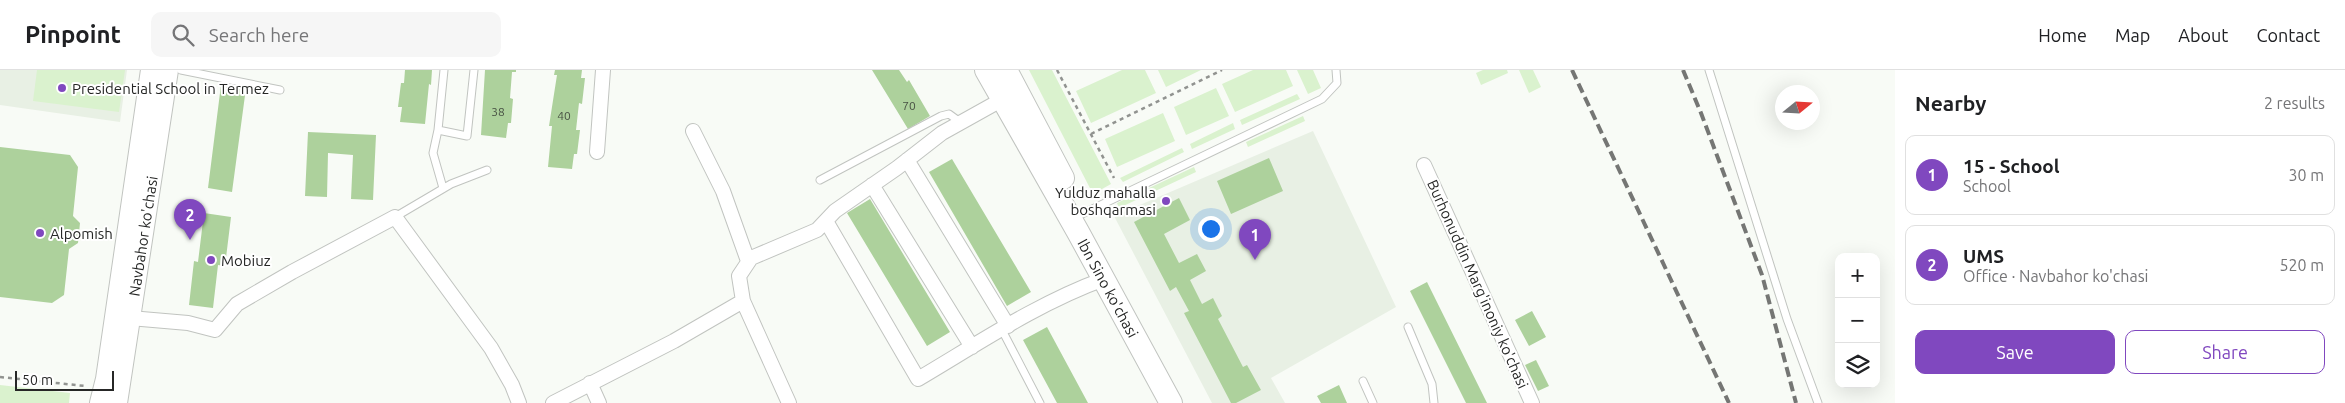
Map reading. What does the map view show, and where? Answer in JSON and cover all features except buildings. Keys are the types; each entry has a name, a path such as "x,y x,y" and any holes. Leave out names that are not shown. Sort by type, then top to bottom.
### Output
{"main road":[{"name":"Ibn Sino ko'chasi","path":"986,70 1104,279 1170,403"},
{"name":"Ibn Sino ko'chasi","path":"1006,70 1185,403"}],"street":[{"name":"Navbahor ko'chasi","path":"101,403 151,70"},
{"name":"Navbahor ko'chasi","path":"117,403 168,70"},
{"path":"597,152 602,70"},
{"path":"788,403 743,302 739,276 748,261 818,230 835,211 942,133 1002,99"},
{"path":"693,131 723,192 748,261"},
{"path":"907,160 1005,328"},
{"name":"Burhonuddin Marg'inoniy ko'chasi","path":"1424,165 1532,403"},
{"path":"872,185 972,347"},
{"path":"130,318 188,323 215,330 237,304 309,262 395,217 491,348 512,385 519,403"},
{"path":"826,220 918,379 1069,292 1104,279"},
{"path":"552,403 674,341 743,302"},
{"path":"590,383 599,403"}],"lane":[{"path":"181,70 280,90"},
{"path":"443,188 434,153 444,70"},
{"path":"438,130 467,136 474,70"},
{"path":"1082,214 1322,99 1337,83 1336,70"},
{"path":"1709,70 1787,320 1818,403"},
{"path":"820,180 941,116 949,114 960,122"},
{"path":"395,217 443,188 487,170"},
{"path":"1408,327 1432,384 1434,403"},
{"path":"1005,328 1040,403"},
{"path":"1363,381 1373,403"}],"path":[{"path":"1057,70 1114,178"},
{"path":"1091,134 1222,70"},
{"path":"0,377 85,386"}],"shaded area":[{"name":"Presidential School in Termez","path":"0,70 127,70 120,122 0,105"},
{"path":"1313,131 1396,307 1271,378 1285,403 1212,403 1114,216"}],"green space":[{"path":"37,70 125,70 119,112 33,101"},
{"path":"1029,70 1052,70 1111,184 1093,194"},
{"path":"1122,70 1145,70 1156,93 1091,123 1076,91"},
{"path":"1158,70 1201,70 1166,87"},
{"path":"1253,70 1286,70 1293,86 1235,112 1222,84"},
{"path":"1297,70 1313,70 1321,88 1308,94"},
{"path":"1483,70 1507,70 1508,73 1481,85 1476,73"},
{"path":"1519,70 1533,70 1541,87 1529,93"},
{"path":"1216,88 1229,116 1186,135 1174,107"},
{"path":"1297,94 1300,99 1242,125 1240,120"},
{"path":"1163,113 1175,141 1117,167 1105,139"},
{"path":"1303,116 1305,121 1248,147 1246,142"},
{"path":"1233,123 1235,129 1192,149 1190,144"},
{"path":"1182,148 1184,152 1123,182 1120,178"},
{"path":"1194,167 1196,172 1119,208 1117,203"},
{"path":"0,385 70,393 69,403 0,403"}],"railway":[{"path":"1572,70 1729,403"},
{"path":"1683,70 1762,275 1796,403"}],"place":[{"name":"Presidential School in Termez","path":"62,88"},
{"name":"Yulduz mahalla boshqarmasi","path":"1166,201"},
{"name":"Alpomish","path":"40,233"},
{"name":"UMS","path":"190,240"},
{"name":"Mobiuz","path":"211,260"},
{"name":"15 - School","path":"1255,260"}]}
